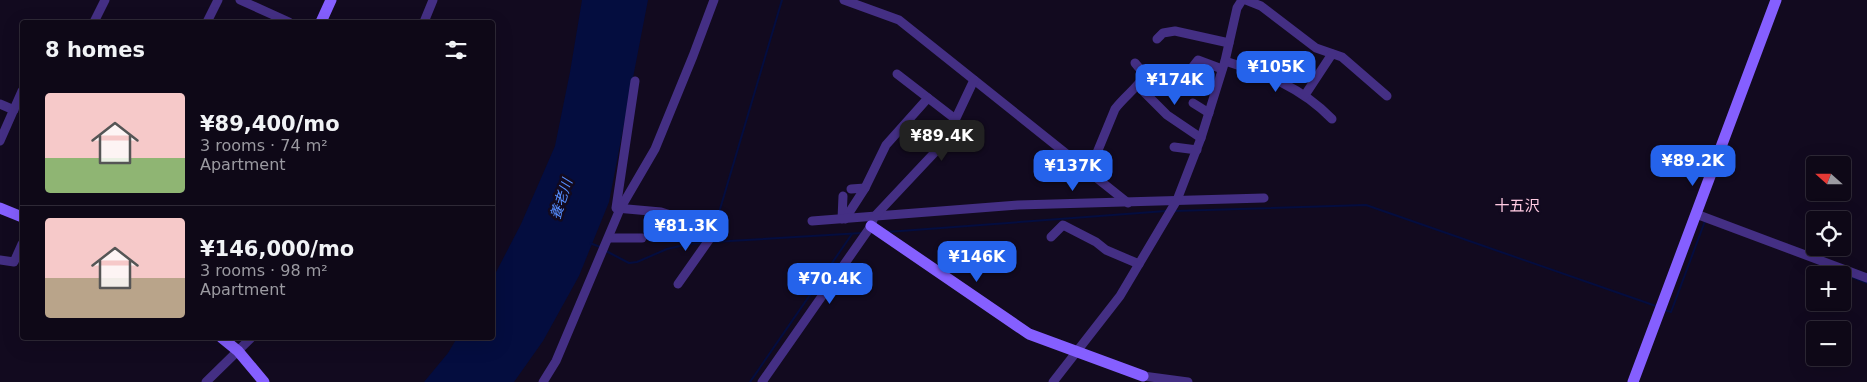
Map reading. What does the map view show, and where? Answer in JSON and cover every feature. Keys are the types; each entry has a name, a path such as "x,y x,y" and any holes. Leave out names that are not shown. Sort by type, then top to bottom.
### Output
{"street":[{"path":"95,20 105,0"},
{"path":"208,20 218,0"},
{"path":"240,0 285,20"},
{"path":"322,20 331,0"},
{"path":"425,20 433,0"},
{"path":"543,382 556,361 620,209 655,149 714,0"},
{"path":"844,0 899,20 1128,203"},
{"path":"1053,382 1120,296 1177,200 1209,114 1224,65 1237,8 1242,0"},
{"path":"1246,0 1261,6 1316,48 1349,62 1375,87 1388,96"},
{"path":"1633,382 1776,0"},
{"path":"1156,38 1163,33 1175,31 1229,43"},
{"path":"1306,95 1332,54"},
{"path":"1192,69 1198,60 1224,65 1273,79 1306,95 1332,119"},
{"path":"1089,172 1115,109 1138,86 1144,75 1134,63"},
{"path":"897,74 928,98 967,135"},
{"path":"762,382 872,222 937,150 948,135 974,80"},
{"path":"635,81 616,208 661,212 712,228 709,240 678,284"},
{"path":"1138,86 1167,116 1201,138"},
{"path":"0,141 20,96"},
{"path":"844,219 865,188 886,145 928,98"},
{"path":"1193,103 1209,114"},
{"path":"0,104 14,110"},
{"path":"1174,147 1197,150"},
{"path":"851,189 865,188"},
{"path":"843,196 844,219"},
{"path":"812,221 844,219 872,222 1018,205 1264,198"},
{"path":"0,208 20,216"},
{"path":"1696,214 1867,278"},
{"path":"872,222 1028,334 1143,376 1188,382"},
{"path":"1051,237 1063,225 1096,242 1106,250 1139,264"},
{"path":"609,238 642,238"},
{"path":"0,260 14,262 20,248"},
{"path":"224,340 238,351 264,382"},
{"path":"206,382 249,340"}],"water":[{"name":"養老川","path":"582,0 648,0 609,202 579,276 543,341 514,382 424,382 448,353 456,340 495,340 495,274 521,224 555,146"}],"waterway":[{"path":"715,226 782,0"},
{"path":"1173,211 1366,205 1656,306"},
{"path":"887,232 1166,211"},
{"path":"1665,310 1671,312 1705,221"},
{"path":"712,242 862,233"},
{"path":"750,382 852,234"},
{"path":"590,243 600,247"},
{"path":"606,251 629,263 637,262 667,249 702,243"},
{"path":"1851,277 1867,283"}],"district":[{"name":"十五沢","path":"1517,206"}]}
